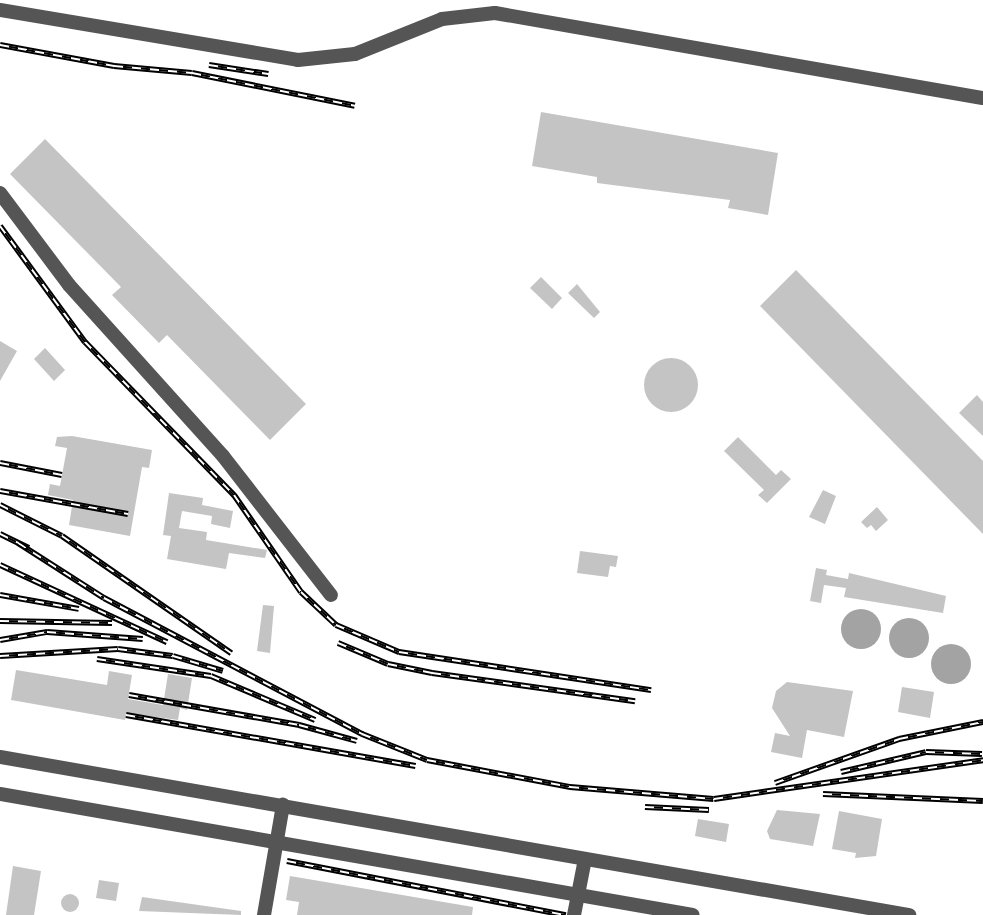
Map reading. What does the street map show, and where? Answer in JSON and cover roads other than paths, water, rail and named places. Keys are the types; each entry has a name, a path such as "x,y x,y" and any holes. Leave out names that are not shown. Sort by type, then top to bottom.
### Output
{"lane":[{"path":"0,10 298,60 355,54 442,19 495,13 983,98"},
{"path":"0,193 69,285 223,456 331,595"},
{"path":"0,757 909,915"},
{"path":"0,794 693,915"},
{"path":"264,915 283,805"},
{"path":"574,915 585,859"}],"railway":[{"path":"0,45 114,66 192,73 355,106"},
{"path":"209,65 268,74"},
{"path":"0,226 85,342 234,495 301,592 336,625 399,652 651,690"},
{"path":"0,463 62,475"},
{"path":"0,491 128,514"},
{"path":"0,505 62,536 231,653"},
{"path":"0,534 29,548"},
{"path":"18,543 104,598 362,734 427,760 570,787 714,799 983,760"},
{"path":"0,565 167,642"},
{"path":"0,595 79,609"},
{"path":"0,621 112,623"},
{"path":"0,640 47,632 143,639"},
{"path":"338,643 388,664 432,673 635,701"},
{"path":"0,656 118,649 173,656 223,671"},
{"path":"97,659 211,676 315,720"},
{"path":"129,695 299,725 357,741"},
{"path":"126,715 416,766"},
{"path":"775,783 899,739 983,722"},
{"path":"841,772 926,752 982,754"},
{"path":"823,794 983,801"},
{"path":"645,807 709,810"},
{"path":"287,861 566,915"}]}
